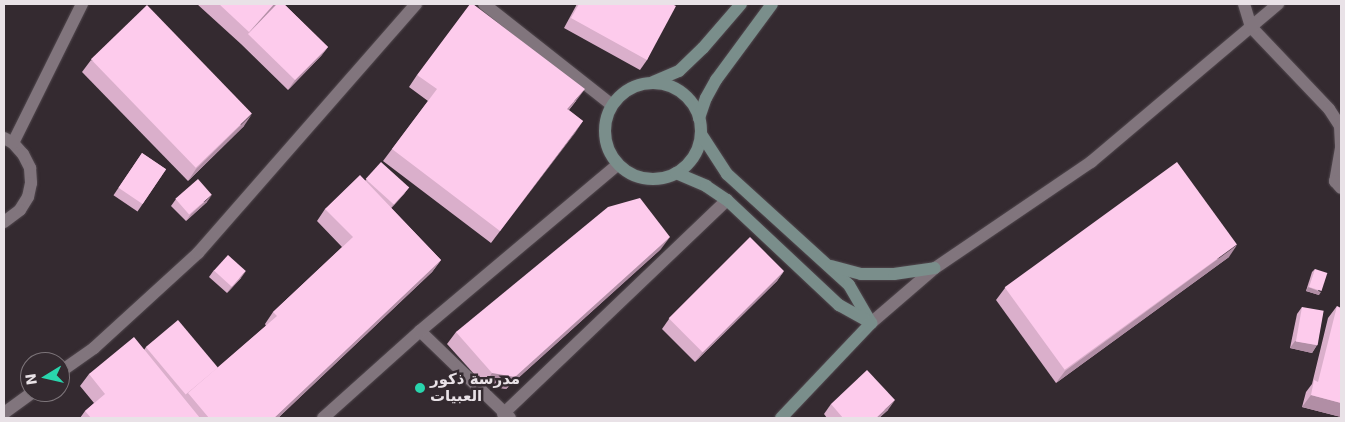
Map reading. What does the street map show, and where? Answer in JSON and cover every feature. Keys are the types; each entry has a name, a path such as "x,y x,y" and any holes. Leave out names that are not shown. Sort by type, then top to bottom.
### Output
{"street":[{"path":"4,222 20,210 28,197 31,183 30,168 24,154 8,141 82,4"},
{"path":"70,365 94,348 198,252 416,4"},
{"path":"484,4 612,105"},
{"path":"701,134 697,150 688,163 676,173 661,178 646,178 631,173 618,164 609,151 605,136 606,120 612,105 623,93 636,85 652,82 679,71 703,48 741,4"},
{"path":"699,118 706,98 716,80 772,4"},
{"path":"1244,4 1251,27 1329,109 1340,126 1341,148 1335,181 1341,188"},
{"path":"780,418 871,323 935,268 1091,162 1278,4"},
{"path":"652,82 668,85 682,92 693,104 699,118 701,134 710,151 727,174 849,285 871,323"},
{"path":"323,418 420,332 618,164"},
{"path":"676,173 706,186 727,200 839,305 871,323"},
{"path":"420,332 506,416 727,200"},
{"path":"829,266 861,274 894,274 935,268"},
{"path":"4,413 20,401"}],"building":[{"path":"219,4 274,4 249,32"},
{"path":"277,4 284,4 328,47 295,80 248,34"},
{"path":"470,4 473,4 585,89 567,109 583,121 500,231 392,149 437,89 417,75"},
{"path":"579,4 672,4 676,6 647,60 571,18"},
{"path":"147,5 252,114 196,168 91,59"},
{"path":"142,153 166,169 143,204 119,188"},
{"path":"381,162 409,187 394,205 366,179"},
{"path":"1177,162 1237,245 1065,370 1005,287"},
{"path":"360,175 441,260 274,418 209,418 188,393 277,316 273,312 353,237 325,209"},
{"path":"198,179 212,195 189,215 175,199"},
{"path":"640,198 670,237 515,377 492,373 456,332 608,207"},
{"path":"750,237 784,271 703,352 669,318"},
{"path":"228,255 246,271 232,287 214,271"},
{"path":"1315,269 1327,273 1321,291 1309,287"},
{"path":"1337,306 1341,308 1341,403 1311,395 1314,380 1318,382"},
{"path":"1302,307 1324,311 1318,345 1296,341"},
{"path":"178,320 218,367 186,394 146,347"},
{"path":"134,337 200,418 91,418 85,411 105,394 89,374"},
{"path":"867,370 895,400 876,418 843,418 831,404"}],"place":[{"name":"مدرسة ذكور العبيات","path":"420,388"}]}
